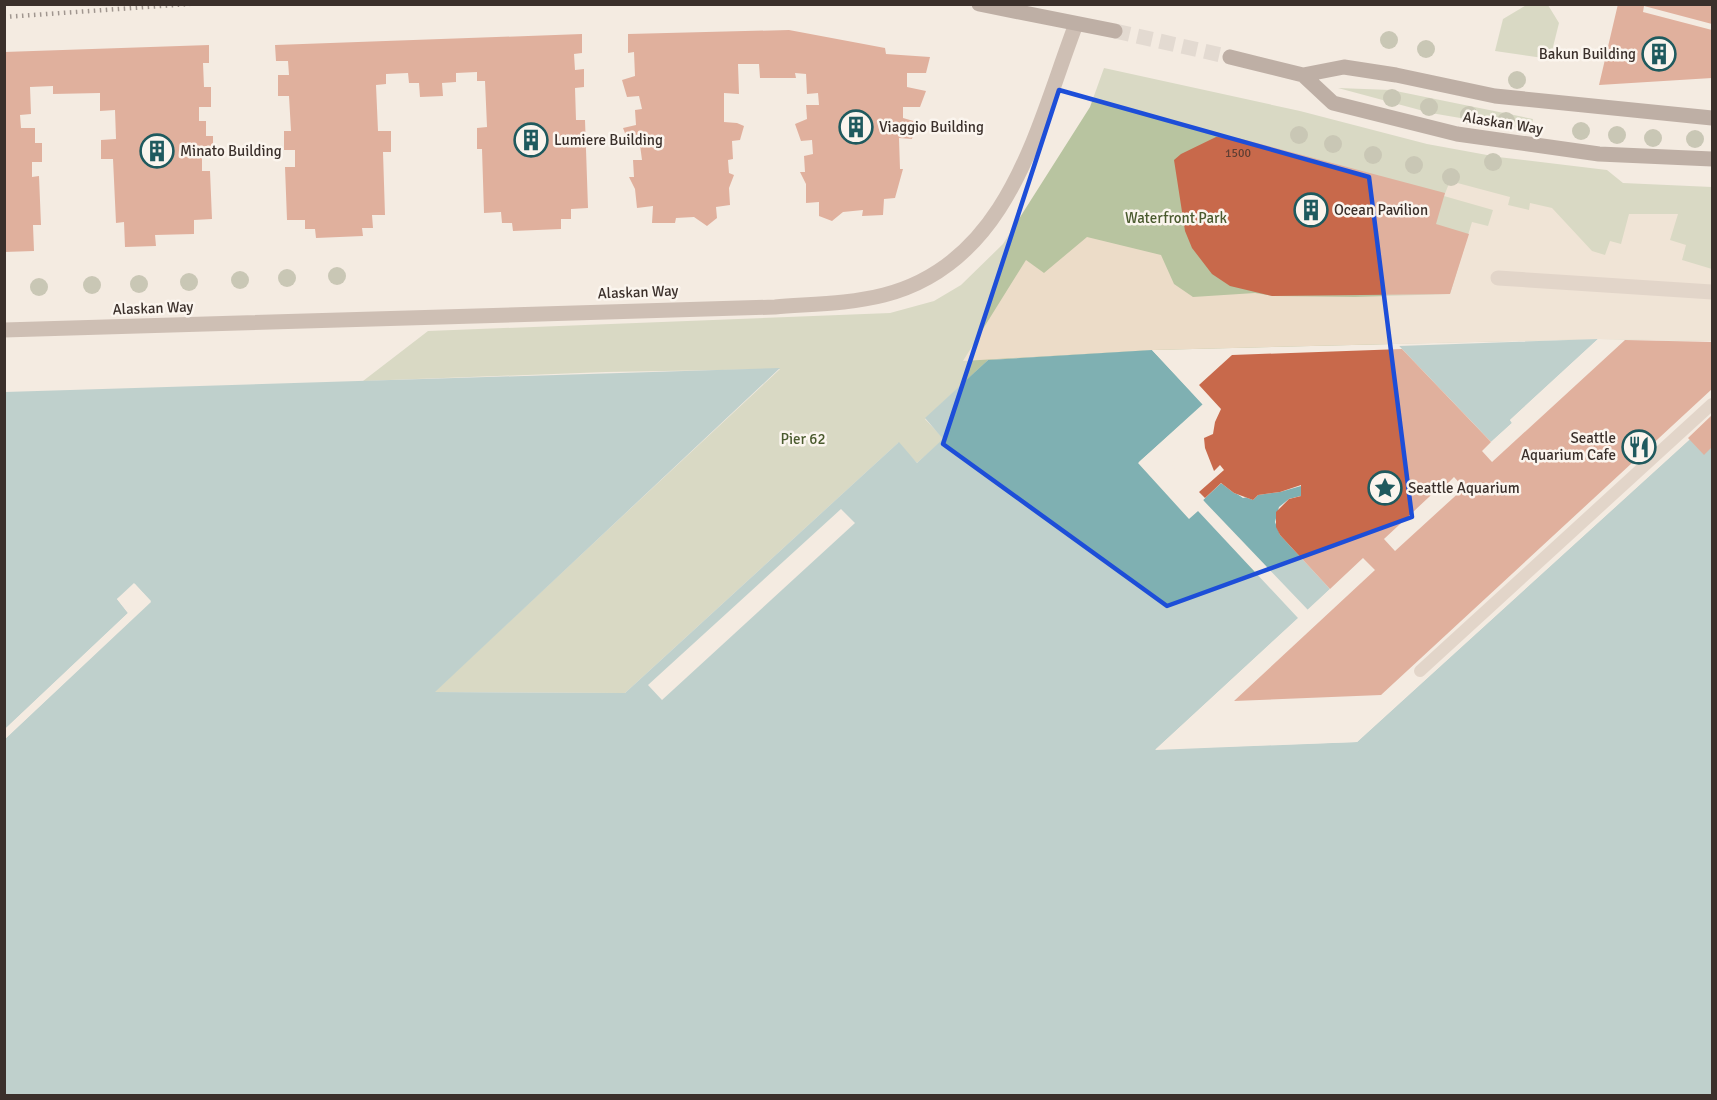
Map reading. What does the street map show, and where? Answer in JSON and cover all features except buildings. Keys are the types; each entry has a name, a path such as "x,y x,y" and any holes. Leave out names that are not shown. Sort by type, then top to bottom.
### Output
{"main road":[{"path":"979,4 1115,31"},
{"name":"Alaskan Way","path":"4,330 775,307 884,295 938,273 971,248 985,231 1019,172 1076,24"},
{"name":"Alaskan Way","path":"1230,57 1303,75 1344,68 1396,75 1495,96 1713,118"},
{"name":"Alaskan Way","path":"1303,75 1333,103 1457,134 1599,154 1713,159"}],"street":[{"path":"1498,278 1713,292"}],"lane":[{"path":"1420,671 1713,404"}],"highlighted area":[{"path":"1059,90 1369,177 1412,517 1167,606 943,444"}],"green space":[{"path":"1528,4 1548,5 1559,23 1550,59 1495,51 1503,19"},
{"name":"Waterfront Park","path":"1104,68 1300,111 1427,144 1498,157 1607,170 1623,183 1712,187 1712,341 1598,339 1153,350 988,360 925,419 944,439 917,463 898,443 625,693 434,692 780,369 606,372 363,381 428,331 890,313 934,301 961,285 1003,244 1090,107"},
{"path":"1338,88 1391,90 1533,119 1530,130 1431,113"}],"shaded area":[{"path":"1450,181 1510,197 1508,205 1529,210 1530,203 1552,208 1592,251 1605,255 1610,241 1621,244 1629,214 1678,214 1670,240 1686,245 1682,260 1712,269 1712,341 1598,339 1153,350 963,361 1026,260 1044,273 1087,237 1161,255 1174,284 1193,297 1255,293 1273,296 1355,297 1450,294 1472,222 1488,226 1493,210 1444,196"}],"water":[{"path":"1598,339 1510,420 1512,423 1491,442 1399,346"},
{"path":"1152,350 1203,405 1139,462 1189,518 1206,504 1203,500 1221,483 1243,498 1301,485 1301,496 1289,499 1330,589 1156,749 1357,742 1712,419 1712,1095 5,1095 5,739 151,602 135,584 117,599 128,613 5,729 5,392 780,368 435,692 625,693 899,442 917,463 943,439 925,418 988,360"}],"pier":[{"path":"1598,339 1601,341 1491,445 1396,346 1399,346 1491,442 1512,423 1510,420"},
{"path":"1152,350 1156,350 1206,405 1142,463 1189,514 1202,503 1201,498 1219,481 1255,495 1301,482 1304,496 1283,533 1333,589 1163,747 1356,739 1712,416 1712,419 1357,742 1155,750 1298,618 1198,511 1189,519 1138,463 1203,404","holes":["1221,483 1234,493 1253,500 1258,495 1301,486 1301,496 1289,499 1279,507 1275,522 1280,535 1330,589 1308,610 1203,500"]},
{"path":"1202,435 1207,437 1218,462 1226,472 1198,495 1171,464"},
{"path":"841,509 855,523 662,700 648,685"},
{"path":"134,583 151,601 5,739 4,735 147,601 134,588 121,600 131,611 130,615 4,732 128,613 117,599"}],"tunnel":[{"path":"1115,31 1230,57"}],"railway":[{"path":"4,17 190,4"}],"place":[{"name":"Bakun Building","path":"1659,54"},
{"name":"Viaggio Building","path":"856,127"},
{"name":"Lumiere Building","path":"531,140"},
{"name":"Minato Building","path":"157,151"},
{"name":"Ocean Pavilion","path":"1311,210"},
{"name":"Seattle Aquarium Cafe","path":"1639,447"},
{"name":"Seattle Aquarium","path":"1385,488"}],"park label":[{"name":"Pier 62","path":"803,439"}]}
